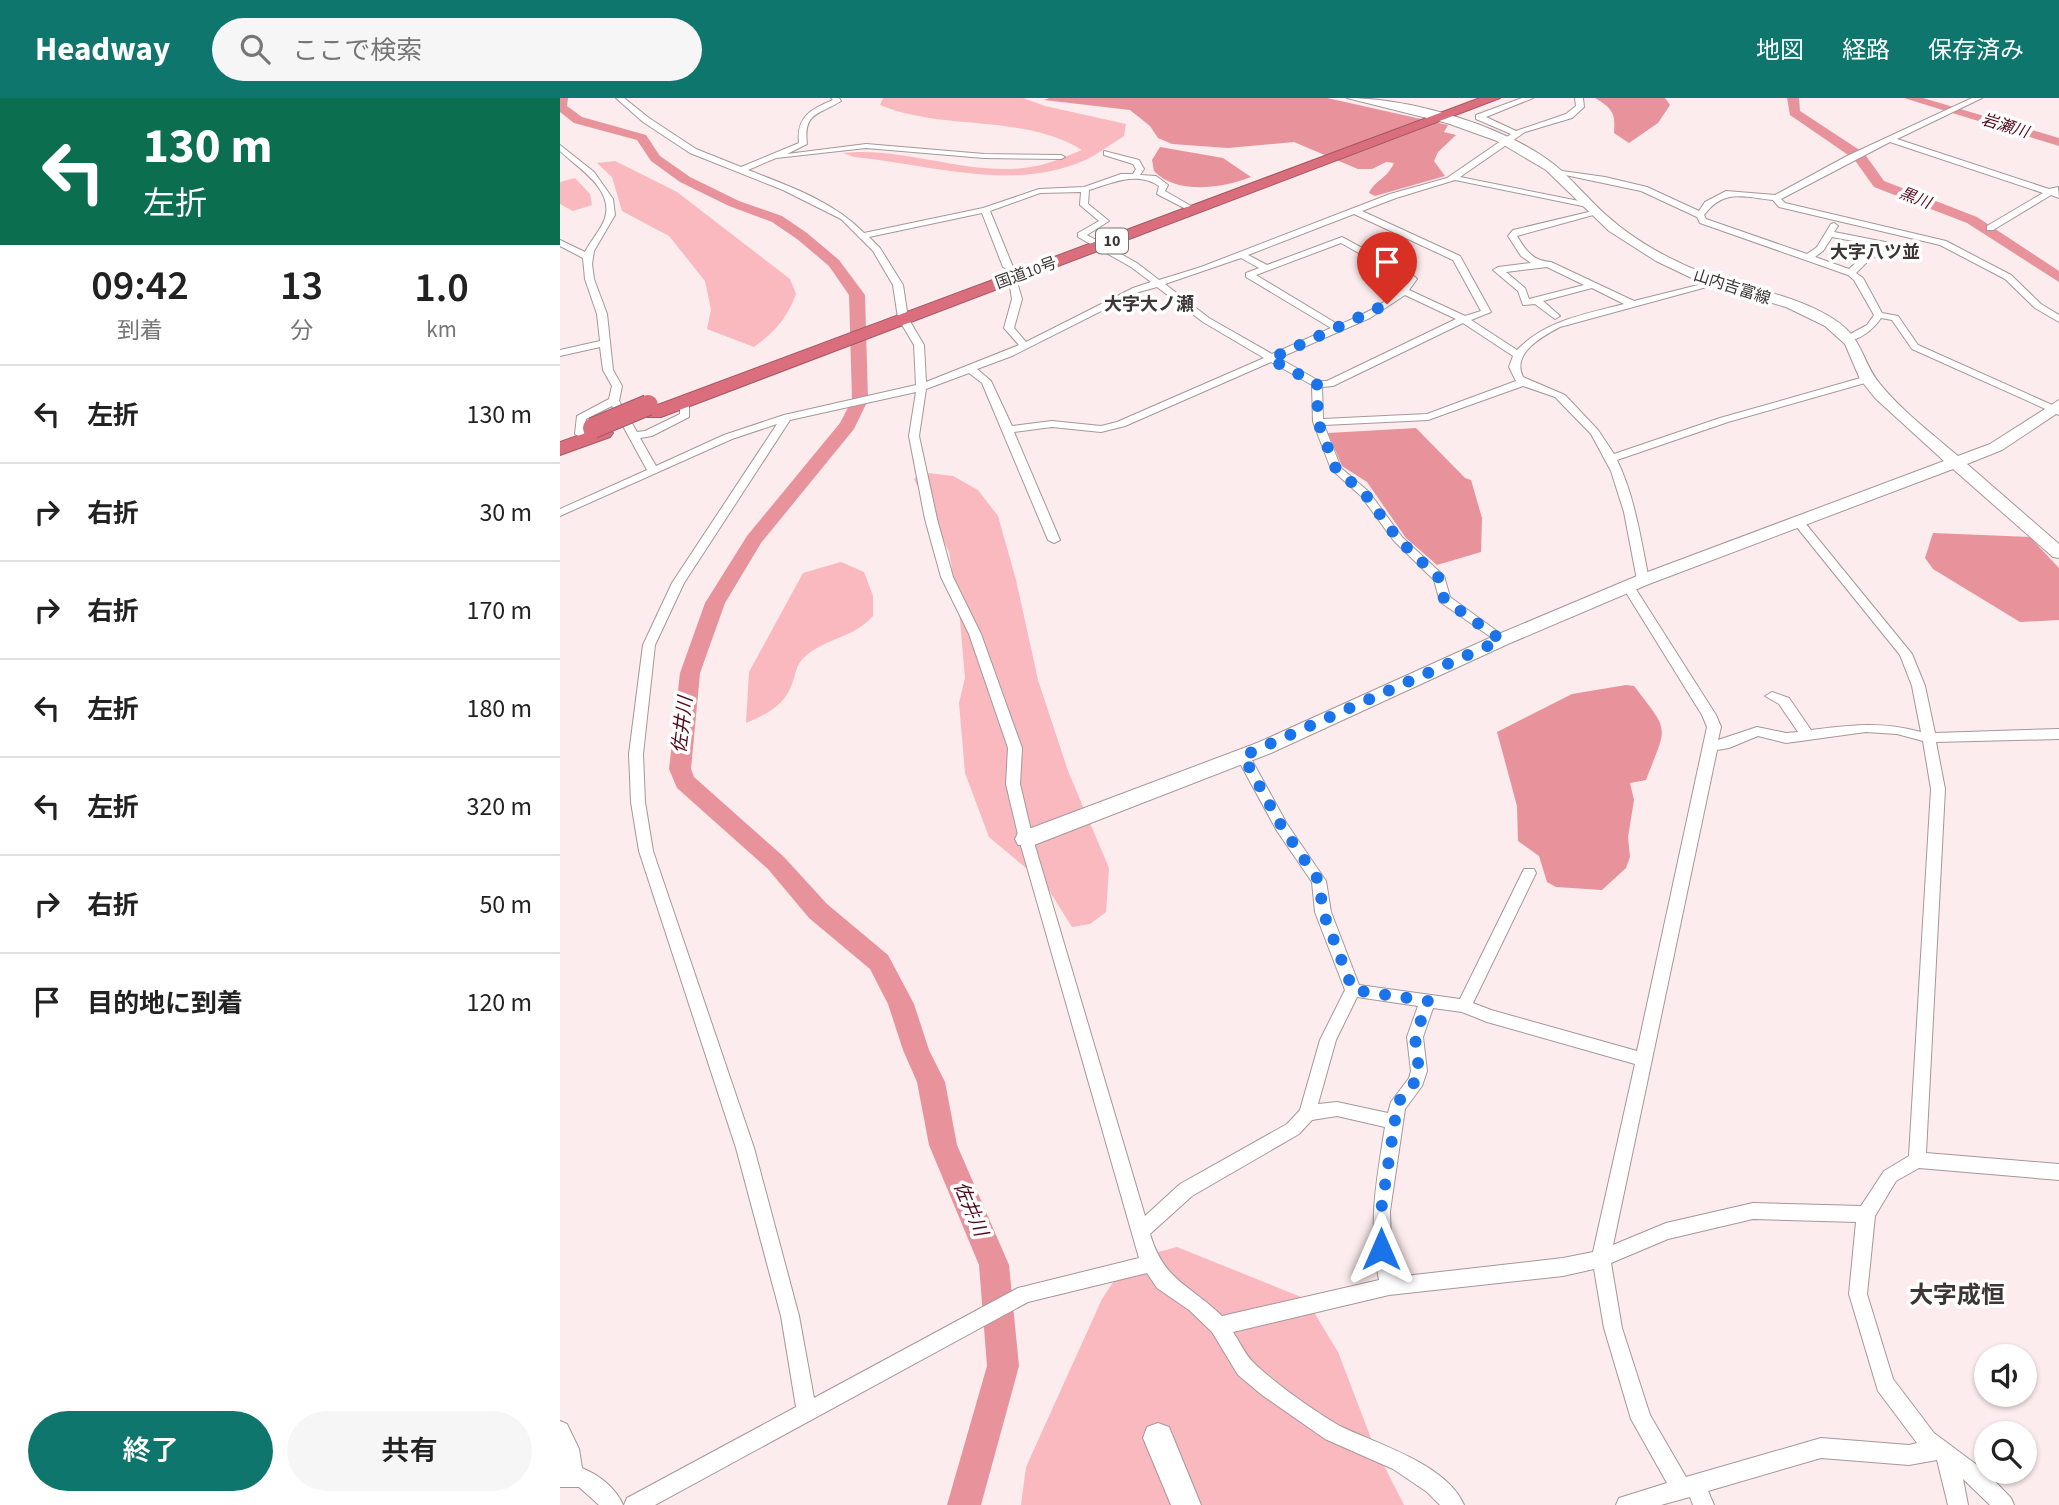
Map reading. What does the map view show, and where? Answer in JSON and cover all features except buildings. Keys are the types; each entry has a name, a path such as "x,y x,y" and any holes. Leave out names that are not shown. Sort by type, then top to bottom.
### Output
{"highway":[{"name":"国道10号","path":"1434,118 1480,98"},
{"name":"国道10号","path":"1096,244 1187,206 1493,98"},
{"name":"国道10号","path":"560,442 1325,157"},
{"name":"国道10号","path":"651,409 684,400 809,349"},
{"name":"国道10号","path":"560,449 592,431"}],"main road":[{"name":"山内吉富線","path":"1353,98 1434,118 1504,141 1543,161 1592,209 1639,246 1711,283 1806,312 1827,322 1848,339 1868,379 1889,404 2059,553"},
{"path":"1026,839 1243,756 1635,583 1996,447 2057,409"},
{"path":"1158,1438 1186,1505"}],"street":[{"path":"620,98 646,120 693,151 821,203 865,235 898,285 896,317 918,341 913,432 931,519 947,577 975,634 1014,748 1013,784 1026,839 1140,1231 1152,1263 1164,1282 1196,1304 1219,1326 1245,1368 1269,1388 1332,1433 1401,1462 1434,1485 1454,1505"},
{"path":"741,170 779,157 803,144 800,129 804,120 836,99 848,98"},
{"path":"1517,134 1479,117 1529,98"},
{"path":"560,513 652,469 728,437 792,416 915,388 969,369 1025,346 1136,290 1455,178 1504,141 1569,116 1580,107 1579,98"},
{"path":"1700,215 1708,204 1726,193 1776,198 1889,139 1978,98"},
{"path":"1889,139 2054,193"},
{"path":"779,157 866,146 984,156 1061,157"},
{"path":"560,147 604,187 611,208 608,220 588,257 592,286 603,315 603,343 609,378 617,386 614,401 652,469"},
{"path":"1107,153 1136,162 1140,169 1136,175"},
{"path":"1555,172 1605,179 1644,189 1700,215 1703,221 1851,273 1858,278 1879,315 1895,318 1915,347 2057,409"},
{"path":"865,235 985,209 1039,191 1084,189 1136,175 1153,178 1164,185 1160,192 1187,206"},
{"path":"1455,178 1592,209"},
{"path":"1990,228 2054,193 2059,187"},
{"path":"1084,189 1084,205 1105,221 1081,233 1135,265 1206,320 1317,384 1329,384 1486,312 1458,258 1355,211"},
{"path":"1776,198 1782,205 1925,237 1959,250 2008,277 2038,306 2059,319"},
{"path":"985,209 1009,267"},
{"path":"1536,264 1524,254 1512,236 1516,232 1592,209"},
{"path":"1809,257 1820,249 1835,216"},
{"path":"1829,234 1887,245 1865,259 1851,273"},
{"path":"1009,430 1052,424 1110,428 1339,329 1372,313 1404,291 1412,279 1342,240 1249,275 1339,329"},
{"path":"560,243 588,257"},
{"path":"1242,254 1266,268"},
{"path":"1590,286 1526,303 1522,290 1498,270 1548,264 1632,304"},
{"path":"1012,282 1017,299 1009,328 1025,346"},
{"path":"1704,1505 1688,1487 1641,1419 1613,1328 1601,1259 1714,727 1635,583 1626,492 1613,458 1601,438 1559,395 1523,382 1516,374 1518,355 1545,331 1557,325 1711,283"},
{"path":"1404,291 1464,320 1518,355"},
{"path":"1536,300 1555,316"},
{"path":"1848,339 1870,327 1879,315"},
{"path":"560,353 603,343"},
{"path":"969,369 986,381 1054,540"},
{"path":"1613,458 1724,420 1868,379"},
{"path":"1318,422 1428,417 1523,382"},
{"path":"1317,384 1318,422 1336,469 1365,494 1398,539 1440,579 1444,599 1501,640"},
{"path":"634,436 648,433 685,415 684,400"},
{"path":"592,431 581,418 614,401"},
{"path":"792,416 678,583 657,626 645,667 636,771 638,802 651,869 707,1024 745,1148 790,1316 810,1408"},
{"path":"1797,520 1906,654 1914,670 1929,738 1938,789 1917,1160"},
{"path":"1772,696 1784,701 1807,735"},
{"path":"1711,745 1724,745 1757,731 1786,738 1866,728 1897,730 1929,738 2059,734"},
{"path":"1140,1231 1186,1190 1293,1129 1307,1113 1328,1040 1353,990 1323,912 1319,881 1282,827 1243,756"},
{"path":"1464,1006 1529,873"},
{"path":"1353,990 1464,1006 1487,1016 1642,1059"},
{"path":"1390,1286 1381,1249 1381,1211 1397,1107 1402,1095 1416,1081 1419,1071 1415,1037 1428,1001"},
{"path":"1307,1113 1337,1109 1395,1122"},
{"path":"2004,1505 1978,1478 1927,1440 1885,1384 1858,1294 1866,1214 1890,1176 1917,1160 2059,1172"},
{"path":"1219,1326 1390,1286 1563,1267 1601,1259 1666,1231 1753,1211 1866,1214"},
{"path":"634,1505 1025,1294 1152,1263"},
{"path":"560,1431 569,1449 567,1475 593,1483 612,1505"},
{"path":"1626,1505 1821,1447 1909,1455 1943,1452"},
{"path":"1943,1452 1958,1505"}],"shaded area":[{"path":"883,98 1023,98 1045,106 1126,124 1124,136 1088,159 1056,170 1028,174 969,173 854,157 843,153 891,154 964,166 1012,169 1042,165 1082,150 1036,131 904,113 880,105"},
{"path":"1327,98 1448,125 1444,132 1456,135 1438,152 1434,161 1445,176 1375,196 1369,193 1394,163 1386,162 1372,169 1358,169 1294,142 1228,148 1172,144 1158,138 1150,126 1130,110 1044,100"},
{"path":"1595,98 1665,98 1670,105 1658,123 1629,143 1614,133 1612,112"},
{"path":"1160,147 1223,158 1251,177 1214,186 1174,184 1154,171 1152,160"},
{"path":"615,161 677,192 790,279 796,294 780,324 768,336 754,347 707,329 711,310 705,281 669,236 622,211 612,177 597,163"},
{"path":"575,178 590,194 592,205 573,211 560,204 560,182"},
{"path":"1416,428 1465,478 1471,480 1482,518 1481,552 1437,565 1406,538 1367,482 1342,466 1328,433"},
{"path":"919,474 953,476 978,490 998,516 1016,580 1038,680 1068,771 1109,868 1106,912 1090,924 1072,927 1045,884 989,837 965,773 959,703 965,678 959,609 949,552 914,479"},
{"path":"1933,533 2030,537 2059,568 2059,620 2020,622 1933,569 1925,558"},
{"path":"841,562 864,572 873,596 873,616 858,629 816,648 804,657 781,702 746,723 749,672 803,573"},
{"path":"1634,686 1660,722 1662,730 1646,780 1630,783 1634,800 1628,837 1630,857 1626,868 1602,890 1556,887 1547,882 1539,856 1518,841 1517,806 1497,732 1572,694"},
{"path":"1177,1247 1306,1299 1338,1352 1374,1446 1404,1505 1021,1505 1026,1467 1102,1299 1128,1260"}],"waterway":[{"name":"佐井川","path":"562,98 561,107 578,120 642,138 655,159 685,179 745,208 781,221 834,263 857,295 860,400 848,425 754,540 715,603 690,673 680,769 685,782 776,863 818,911 879,962 901,1004 916,1050 931,1082 943,1145 994,1265 1003,1366 964,1505"},
{"name":"黒川","path":"1793,98 1794,112 1859,156 1879,184 1972,220 2059,278"},
{"name":"岩瀬川","path":"1910,98 2059,142"}],"district":[{"name":"大字八ツ並","path":"1875,252"},
{"name":"大字大ノ瀬","path":"1149,304"},
{"name":"大字成恒","path":"1957,1295"}],"route":[{"path":"1381,1249 1381,1211 1397,1107 1402,1095 1416,1081 1419,1071 1415,1037 1428,1001 1353,990 1323,912 1319,881 1282,827 1243,756 1501,640 1444,599 1440,579 1398,539 1365,494 1336,469 1318,422 1317,384 1270,359 1367,316 1387,304"}]}
